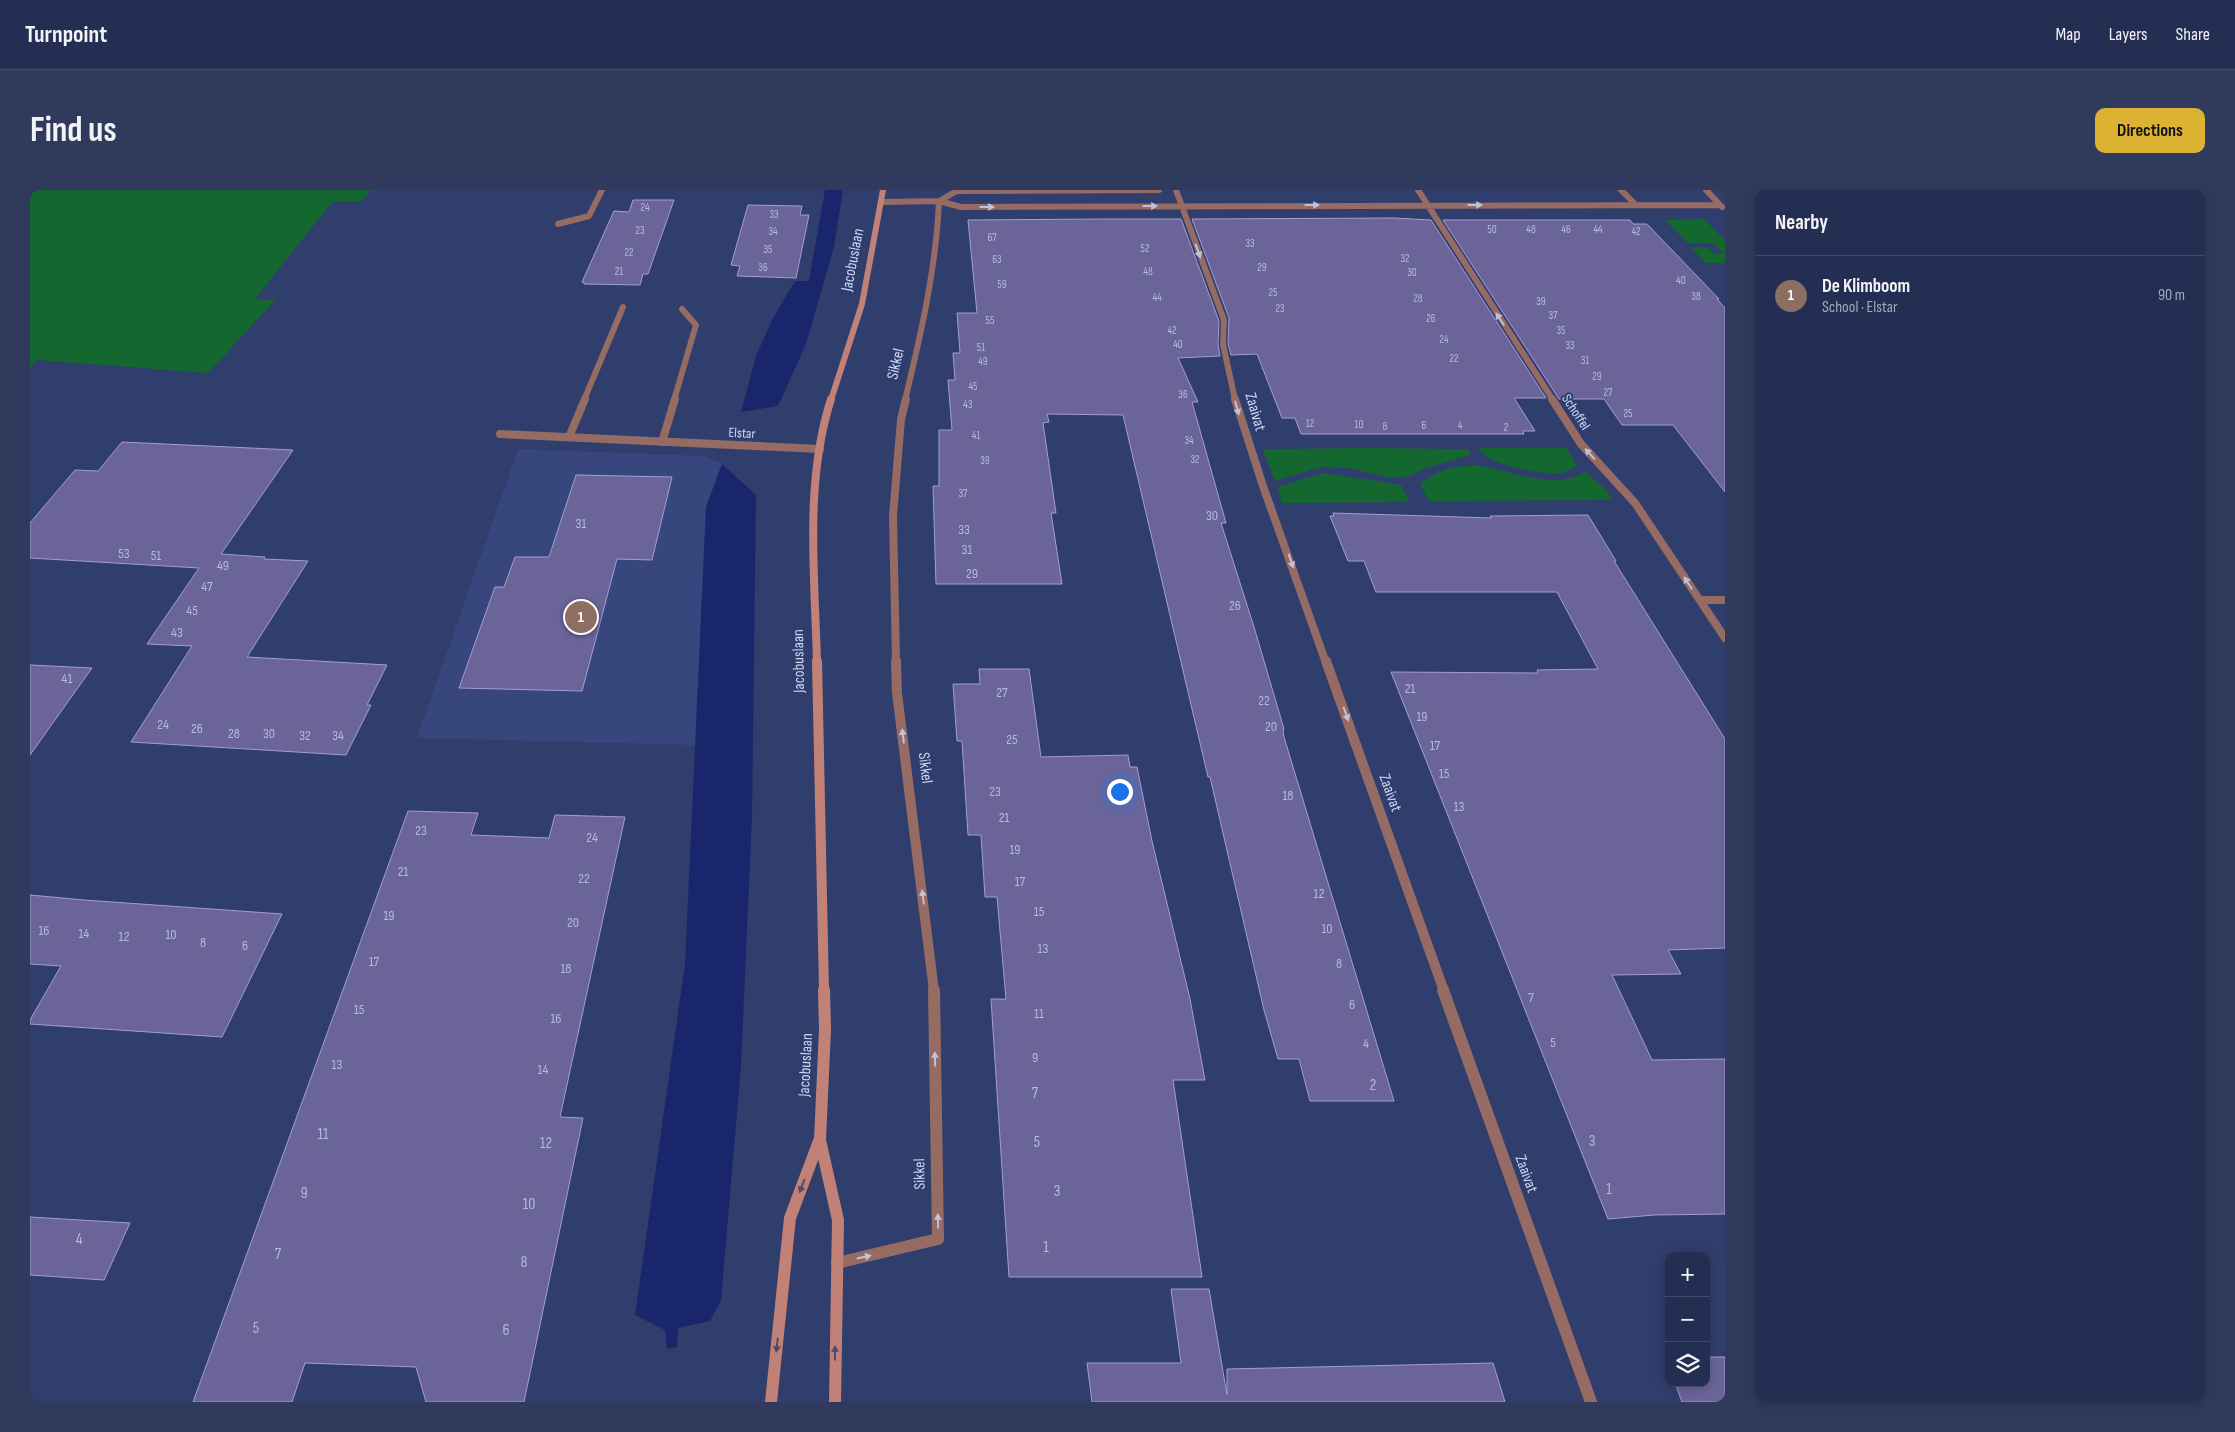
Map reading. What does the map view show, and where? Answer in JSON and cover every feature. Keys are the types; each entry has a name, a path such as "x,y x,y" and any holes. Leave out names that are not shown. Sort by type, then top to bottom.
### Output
{"main road":[{"name":"Jacobuslaan","path":"835,1402 838,1220 820,1140 825,1029 813,505 820,449 830,403 862,304 883,202 883,190"},
{"name":"Jacobuslaan","path":"771,1402 790,1218 820,1140"}],"street":[{"path":"558,224 589,216 602,190"},
{"path":"940,202 957,191 1159,190"},
{"name":"Zaaivat","path":"1176,190 1224,320 1223,344 1237,410 1263,486 1591,1402"},
{"name":"Schoffel","path":"1418,190 1581,444 1635,503 1725,638"},
{"path":"1621,190 1636,205"},
{"path":"1706,190 1722,207"},
{"path":"883,202 940,202 961,207 1427,205 1722,207"},
{"name":"Sikkel","path":"837,1263 938,1239 934,978 897,693 893,516 901,419 925,318 937,242 940,202"},
{"path":"570,437 623,307"},
{"path":"662,442 696,325 682,309"},
{"name":"Elstar","path":"500,434 820,449"},
{"path":"1700,600 1725,600"}],"shaded area":[{"path":"825,190 843,190 834,247 806,344 778,406 741,412 756,356 773,318 795,281 809,281"},
{"path":"518,449 704,456 722,464 706,507 696,745 417,738"},
{"path":"722,464 756,495 752,817 741,1066 721,1300 710,1321 678,1328 677,1347 667,1349 665,1330 635,1315 685,964 706,507"}],"green space":[{"path":"30,190 371,190 362,201 333,201 255,299 275,300 208,373 38,360 30,367"},
{"path":"1704,219 1725,240 1725,263 1705,263 1691,247 1708,247 1714,254 1724,254 1713,243 1688,243 1665,220"},
{"path":"1479,448 1566,448 1577,466 1562,473 1530,471 1492,460"},
{"path":"1263,449 1468,449 1470,455 1423,469 1410,476 1390,478 1350,468 1320,467 1275,481"},
{"path":"1464,466 1481,466 1549,480 1563,480 1575,477 1585,471 1607,491 1613,500 1429,501 1420,484 1441,471"},
{"path":"1324,473 1401,485 1409,502 1282,503 1277,487"}],"building":[{"path":"633,200 674,200 648,274 643,274 640,285 584,284 582,282 614,211 629,212"},
{"path":"748,205 802,206 800,215 809,215 796,278 737,276 740,266 731,265"},
{"path":"1394,218 1431,220 1546,398 1514,398 1535,431 1523,431 1524,434 1301,434 1295,418 1282,418 1257,354 1231,355 1228,344 1229,318 1192,219"},
{"path":"1181,219 1219,321 1218,344 1220,356 1178,358 1198,402 1192,402 1226,523 1221,523 1254,627 1284,729 1284,737 1394,1101 1310,1101 1299,1059 1278,1059 1264,1010 1123,415 1047,414 1049,422 1043,423 1056,513 1051,513 1062,584 936,584 933,486 939,486 939,430 952,430 948,380 955,380 953,353 960,353 957,313 977,313 968,220"},
{"path":"1443,220 1630,220 1633,224 1647,224 1719,299 1717,299 1725,308 1725,492 1673,425 1622,425 1604,399 1559,399"},
{"path":"122,442 293,450 221,554 265,557 264,559 308,561 247,657 387,665 367,705 371,705 346,755 131,742 192,646 147,644 199,568 30,558 30,523 75,470 98,471"},
{"path":"576,475 672,477 652,560 617,559 582,691 459,688 495,587 504,587 515,557 549,557"},
{"path":"1333,513 1492,518 1490,516 1588,515 1616,561 1614,561 1725,739 1725,948 1668,950 1681,974 1612,975 1652,1060 1725,1059 1725,1214 1654,1215 1608,1219 1391,672 1538,673 1537,670 1598,669 1557,592 1376,592 1364,561 1348,561 1330,516 1334,516"},
{"path":"30,665 92,668 30,755"},
{"path":"979,669 1029,669 1041,757 1128,755 1130,767 1137,767 1152,841 1190,999 1205,1080 1173,1080 1202,1277 1009,1277 991,999 1006,999 997,897 985,897 981,835 968,835 962,741 957,741 953,684 980,684"},
{"path":"408,811 478,813 471,835 549,838 555,815 625,817 560,1117 583,1118 524,1402 426,1402 416,1367 305,1363 292,1402 193,1402"},
{"path":"30,895 282,914 222,1037 30,1024 30,1020 61,966 30,964"},
{"path":"30,1217 130,1223 104,1280 30,1275"},
{"path":"1171,1289 1209,1289 1227,1395 1227,1369 1493,1363 1505,1402 1092,1402 1087,1363 1181,1363"},
{"path":"1710,1357 1725,1357 1725,1402 1682,1402 1676,1387 1710,1387"}],"place":[{"name":"De Klimboom","path":"581,617"}]}
